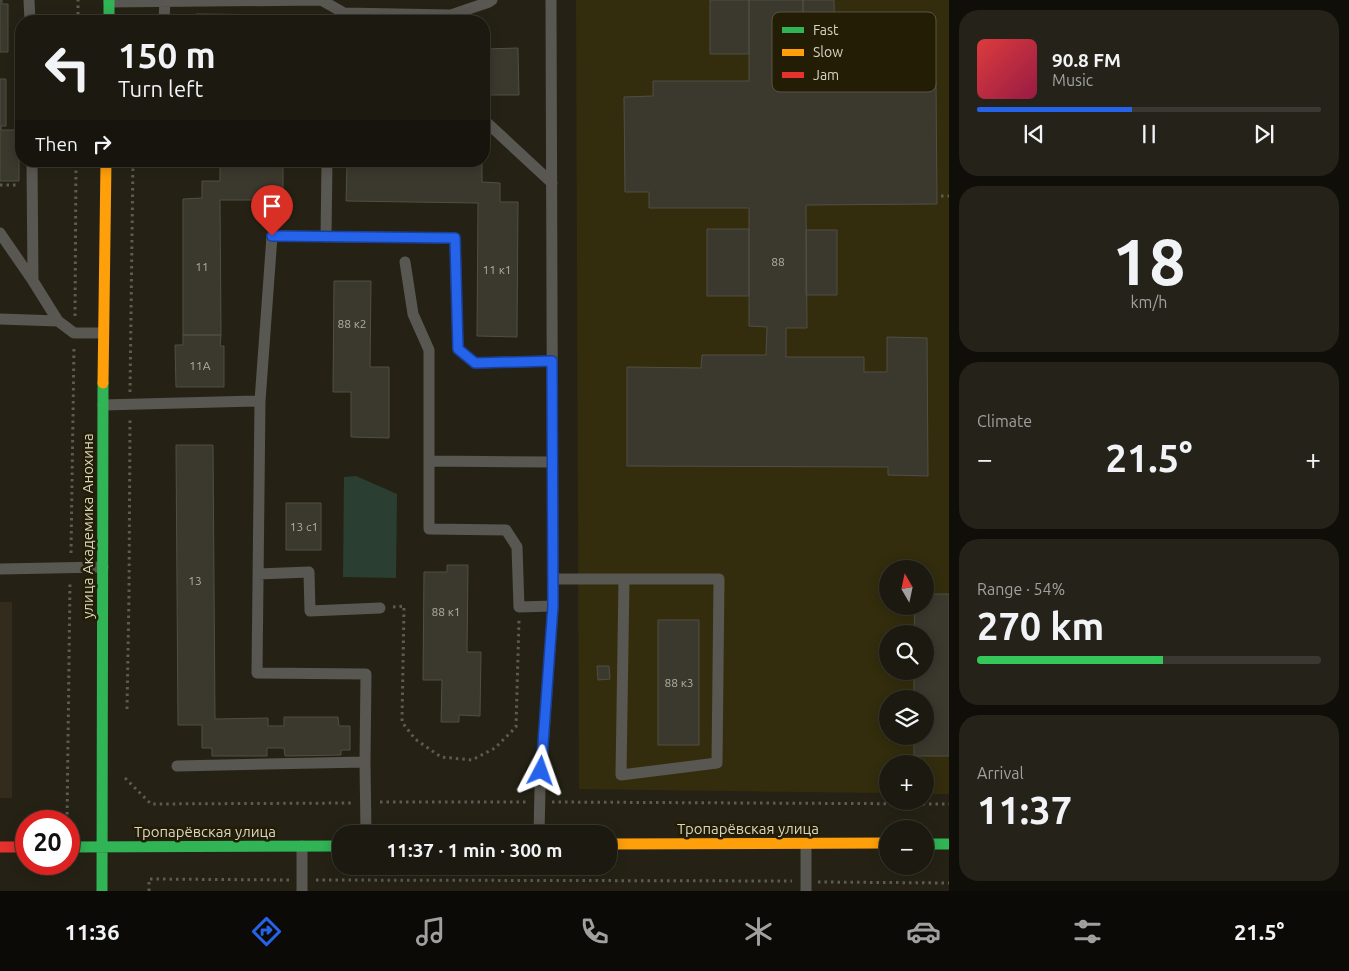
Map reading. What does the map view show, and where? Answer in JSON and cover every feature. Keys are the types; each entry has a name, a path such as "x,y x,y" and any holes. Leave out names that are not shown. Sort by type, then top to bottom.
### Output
{"street":[{"path":"109,1 109,15"},
{"name":"улица Академика Анохина","path":"102,891 103,333 106,167"},
{"name":"Тропарёвская улица","path":"617,844 879,843"},
{"path":"934,844 949,844"},
{"name":"Тропарёвская улица","path":"80,847 332,846"},
{"path":"0,847 15,847"}],"lane":[{"path":"29,0 30,15"},
{"path":"109,1 321,0 344,13 451,15 492,0"},
{"path":"539,825 553,606 551,0"},
{"path":"164,15 165,1"},
{"path":"490,126 552,183"},
{"path":"32,167 34,281"},
{"path":"326,237 327,167"},
{"path":"0,233 34,281 58,321 74,333 103,333"},
{"path":"366,825 366,674 257,673 260,401 272,236 455,238 458,349 475,363 552,361"},
{"path":"405,262 413,314 429,350 429,529 506,530 516,547 519,607 553,606"},
{"path":"0,319 58,321"},
{"path":"103,405 260,401"},
{"path":"429,461 552,462"},
{"path":"0,569 103,567"},
{"path":"258,574 309,572 310,611 380,608"},
{"path":"553,579 624,579 719,579 717,763 621,776 624,579"},
{"path":"177,766 365,762"},
{"path":"806,844 806,886"},
{"path":"302,846 302,885"}],"path":[{"path":"78,0 78,15"},
{"path":"66,810 76,167"},
{"path":"127,710 133,167"},
{"path":"941,196 949,196"},
{"path":"380,608 404,606 402,722 415,739 441,757 472,760 495,748 516,727 519,607"},
{"path":"125,778 151,804"},
{"path":"149,891 150,879 302,885 806,886 949,883"}],"shaded area":[{"path":"576,0 949,0 949,794 934,794 934,755 879,755 879,793 579,789"},
{"path":"0,602 12,602 12,798 0,798"}],"green space":[{"path":"356,476 397,494 396,578 343,577 344,477"}],"building":[{"path":"0,0 2,0 2,4 8,4 8,52 0,52"},
{"path":"710,0 749,0 749,54 710,54"},
{"path":"749,0 803,0 803,12 772,12 772,92 936,92 936,81 937,204 806,205 807,328 786,328 786,357 864,357 864,372 887,372 887,337 927,338 928,476 888,475 888,467 627,466 627,367 701,368 702,355 766,355 767,327 749,326 749,208 649,208 649,192 625,192 624,97 653,96 653,81 749,81"},
{"path":"803,0 834,0 834,12 803,12"},
{"path":"196,14 288,15 196,15"},
{"path":"518,48 519,95 490,95 490,49"},
{"path":"0,79 6,79 6,126 1,126 1,130 15,130 15,167 19,167 19,181 0,181"},
{"path":"220,167 283,167 283,200 220,200 221,335 183,335 183,199 202,198 202,181 220,181"},
{"path":"347,167 482,167 482,182 500,183 500,202 518,202 517,337 477,336 478,203 346,201"},
{"path":"707,229 749,229 749,296 707,296"},
{"path":"806,230 837,230 837,295 806,295"},
{"path":"334,281 371,281 370,367 389,367 389,438 351,437 351,392 333,392"},
{"path":"183,335 221,335 220,346 224,346 224,387 176,387 175,345 183,345"},
{"path":"176,445 213,445 215,719 268,718 268,726 284,726 284,717 338,717 339,726 350,726 350,750 341,750 341,755 285,756 284,748 267,748 267,756 212,756 212,748 202,748 202,725 178,725"},
{"path":"286,503 321,503 321,550 286,550"},
{"path":"447,565 468,565 467,652 481,652 480,716 459,715 459,722 441,722 442,680 423,680 424,572 447,572"},
{"path":"934,594 949,594 949,756 914,755 914,745 934,745 934,690 914,690 914,680 934,680 934,625 914,625 915,615 934,615"},
{"path":"658,620 699,620 699,745 658,745"},
{"path":"597,666 609,666 610,679 598,680"}],"traffic: fast":[{"path":"109,0 109,15"},
{"path":"102,891 103,383"},
{"path":"934,844 949,844"},
{"path":"80,847 332,846"}],"traffic: slow":[{"path":"103,383 106,167"},
{"path":"617,844 879,843"}],"traffic: jam":[{"path":"0,847 15,847"}],"route":[{"path":"272,236 455,238 458,349 475,363 552,361 553,606 541,771"}]}
